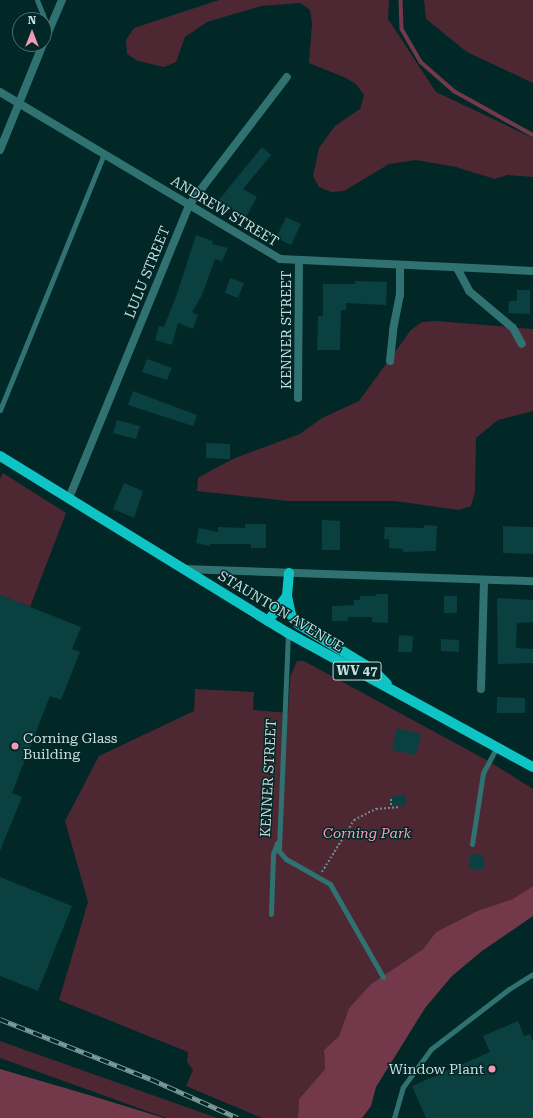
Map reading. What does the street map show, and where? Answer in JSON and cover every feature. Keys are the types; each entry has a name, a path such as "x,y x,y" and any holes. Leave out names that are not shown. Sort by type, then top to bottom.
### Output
{"main road":[{"name":"STAUNTON AVENUE","path":"0,456 288,634 533,767"},
{"path":"289,573 287,596 291,615 298,624 372,669 396,692"},
{"path":"268,621 287,596"}],"street":[{"path":"52,22 62,0"},
{"path":"0,150 40,52"},
{"name":"LULU STREET","path":"69,498 189,205 287,78"},
{"name":"ANDREW STREET","path":"0,92 280,259 400,266 533,271"},
{"name":"KENNER STREET","path":"298,398 299,261"},
{"path":"390,361 393,330 400,295 400,266"},
{"path":"457,268 469,291 513,328 522,344"},
{"name":"STAUNTON AVENUE","path":"184,569 533,581"},
{"path":"481,689 484,580"}],"lane":[{"path":"37,0 42,12"},
{"path":"0,410 104,154"},
{"name":"KENNER STREET","path":"288,634 277,842 282,856 330,884 383,977"},
{"path":"472,844 483,773 497,747"},
{"path":"271,914 273,854 277,842"},
{"path":"394,1118 403,1087 431,1049 508,989 533,974"}],"path":[{"path":"391,799 391,807"},
{"path":"319,878 354,820 376,809 400,807"}],"green space":[{"path":"219,0 389,0 388,19 436,92 533,138 533,177 507,175 495,179 456,167 416,160 389,164 344,191 331,192 319,187 313,176 319,148 335,126 360,109 364,95 356,84 346,78 309,63 312,24 310,10 300,3 261,6 207,22 185,37 176,62 164,67 138,61 127,54 126,40 134,28"},
{"path":"424,0 533,0 533,83 467,52 426,19"},
{"path":"436,321 533,329 533,411 498,420 476,438 475,492 471,506 459,510 395,501 288,501 197,491 198,478 210,471 235,458 300,434 322,418 359,401 411,330 422,322"},
{"path":"3,473 66,513 30,607 0,595 0,479"},
{"name":"Corning Park","path":"297,661 304,661 490,762 533,789 533,886 514,899 477,911 436,932 423,949 371,984 349,1008 339,1036 324,1050 325,1069 299,1099 298,1118 262,1118 186,1086 193,1070 187,1062 188,1052 59,1000 88,902 65,821 99,756 194,711 195,689 254,692 253,710 288,713 290,677"},
{"path":"0,1041 217,1118 166,1118 0,1058"}],"shaded area":[{"path":"533,886 533,916 482,951 452,976 425,1008 376,1087 371,1106 362,1118 298,1118 299,1099 325,1069 324,1050 339,1036 349,1008 371,984 423,949 436,932 477,911 513,899"},
{"path":"0,1069 89,1095 164,1118 0,1118"}],"building":[{"path":"262,147 271,155 243,189 257,197 246,217 218,201"},
{"path":"286,217 301,224 291,245 276,238"},
{"path":"196,235 213,241 212,244 228,248 222,261 215,259 202,295 192,312 198,315 193,329 178,323 172,345 155,340 159,326 164,327 177,294"},
{"path":"230,278 244,283 238,298 225,293"},
{"path":"355,281 387,282 386,305 346,303 346,310 341,310 340,350 317,350 318,316 323,316 323,284 355,284"},
{"path":"517,290 530,290 530,314 508,313 509,301 517,301"},
{"path":"147,359 172,368 167,380 142,372"},
{"path":"133,391 197,415 193,426 128,405"},
{"path":"117,420 140,426 136,439 113,433"},
{"path":"206,443 230,444 230,459 206,458"},
{"path":"124,483 143,491 134,518 113,509"},
{"path":"322,520 340,521 340,550 322,550"},
{"path":"245,524 266,524 266,548 251,548 251,544 210,544 210,546 196,543 199,528 218,532 218,527 245,528"},
{"path":"424,525 437,526 436,551 403,552 403,549 389,548 389,539 384,539 385,527 424,528"},
{"path":"503,526 533,527 533,554 503,553"},
{"path":"376,594 388,594 388,623 372,622 372,617 348,617 348,621 332,621 332,606 354,605 354,600 360,600 360,596 376,596"},
{"name":"Corning Glass Building","path":"0,595 81,627 72,649 80,652 61,700 50,696 12,793 22,797 0,851"},
{"path":"444,596 457,596 457,613 444,613"},
{"path":"497,598 533,600 533,622 517,623 516,648 533,649 533,663 498,664"},
{"path":"399,635 413,636 412,652 398,652"},
{"path":"441,639 459,640 459,652 441,651"},
{"path":"497,697 525,698 525,713 497,713"},
{"path":"397,728 421,734 416,755 392,750"},
{"path":"405,795 406,805 392,806 392,796"},
{"path":"470,854 484,855 483,869 469,869"},
{"path":"0,877 72,906 38,991 0,976"},
{"name":"Window Plant","path":"518,1021 524,1036 530,1034 533,1041 533,1118 426,1118 412,1086 490,1052 483,1036"}],"waterway":[{"path":"401,0 402,29 421,62 454,91 533,135"}],"railway":[{"path":"0,1019 151,1079 238,1118"}],"place":[{"name":"Corning Glass Building","path":"15,746"},
{"name":"Window Plant","path":"492,1069"}]}
